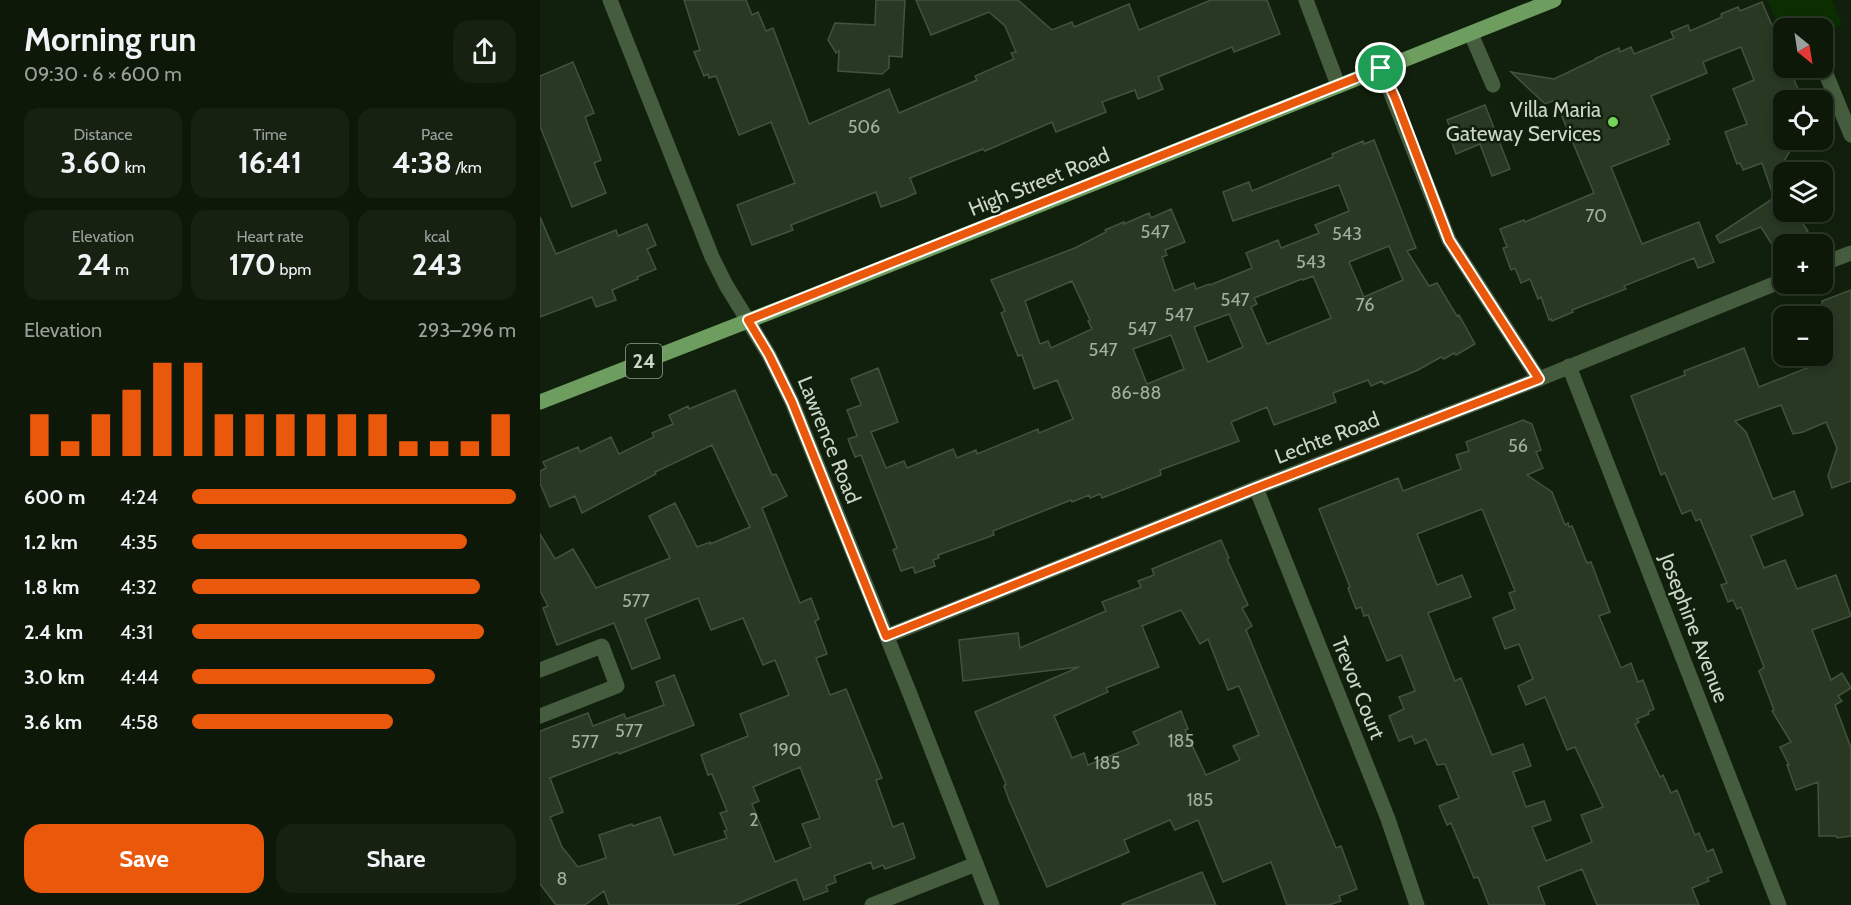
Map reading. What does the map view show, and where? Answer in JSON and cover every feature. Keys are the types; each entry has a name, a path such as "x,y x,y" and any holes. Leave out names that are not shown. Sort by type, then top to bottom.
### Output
{"main road":[{"name":"High Street Road","path":"540,402 1554,0"}],"street":[{"name":"Lawrence Road","path":"610,0 712,257 726,285 769,355 792,402 992,905"},
{"path":"1306,0 1338,85"},
{"path":"1471,34 1493,85"},
{"path":"1381,68 1395,98 1449,240 1539,379"},
{"path":"1828,78 1851,135"},
{"path":"1833,260 1851,253"},
{"name":"Lechte Road","path":"886,636 1773,284"},
{"name":"Josephine Avenue","path":"1569,366 1779,905"},
{"name":"Trevor Court","path":"1256,488 1388,819 1417,905"},
{"path":"540,670 602,646 617,686 540,716"},
{"path":"872,905 976,864"}],"green space":[{"path":"1768,0 1832,0 1842,25 1833,29 1833,18 1775,18"}],"building":[{"path":"684,0 746,0 752,15 758,12 766,31 773,28 809,124 889,89 899,113 977,80 975,76 1014,59 1011,53 1016,52 1005,26 989,12 931,35 916,0 1018,0 1052,30 1072,22 1074,27 1129,4 1139,30 1211,0 1267,0 1280,34 1234,52 1232,47 1158,77 1163,89 1138,99 1135,90 1102,102 1106,112 1056,132 1052,122 985,151 983,149 910,178 916,193 905,198 881,207 876,192 791,225 793,230 752,245 737,205 795,183 771,122 739,135 716,76 709,78 708,74 704,76 694,52 700,50"},
{"path":"876,0 905,0 902,57 889,56 889,68 882,74 838,71 839,51 836,53 828,40 835,23 875,25"},
{"path":"1762,2 1773,28 1773,78 1793,78 1799,90 1773,90 1773,150 1791,150 1785,159 1786,162 1773,162 1773,195 1762,163 1743,170 1740,163 1737,164 1725,132 1747,124 1733,89 1754,80 1741,47 1703,62 1707,73 1651,96 1670,139 1667,140 1669,144 1611,167 1642,244 1699,222 1714,262 1698,268 1694,258 1624,286 1626,289 1572,310 1573,312 1552,321 1549,320 1541,297 1538,299 1530,279 1521,283 1515,268 1511,270 1503,248 1507,247 1500,229 1524,220 1525,222 1594,193 1555,100 1545,104 1511,72 1554,79 1619,48 1620,52 1631,47 1634,54 1674,38 1671,32 1688,25 1690,31 1738,7 1740,11"},
{"path":"573,62 594,113 585,117 601,160 594,163 606,193 572,207 540,126 540,76"},
{"path":"1485,105 1510,169 1492,176 1480,144 1456,154 1447,120"},
{"path":"1374,140 1416,248 1407,251 1429,286 1437,283 1475,344 1456,355 1454,353 1444,359 1441,357 1418,370 1384,384 1382,381 1371,386 1368,380 1333,393 1336,402 1274,425 1267,407 1231,422 1239,441 1160,470 1161,475 1102,498 1100,494 1090,498 1089,495 1072,502 1071,500 993,531 994,535 938,555 939,558 933,560 935,566 915,573 913,567 901,571 893,550 897,548 861,455 855,457 848,439 857,436 847,410 861,405 851,379 878,368 898,422 871,432 886,468 904,461 907,468 953,449 957,458 976,450 977,454 1038,429 1039,433 1073,419 1057,380 1034,389 1022,355 1018,356 1001,313 1005,311 991,280 1075,248 1106,232 1105,230 1124,222 1124,224 1149,213 1151,218 1171,209 1185,242 1165,250 1167,255 1162,257 1174,291 1194,283 1196,289 1210,285 1252,268 1246,253 1278,240 1281,248 1319,233 1315,225 1349,211 1339,185 1233,221 1223,192 1249,182 1252,191 1333,157 1332,154 1363,141 1364,144","holes":["1389,246 1403,280 1364,297 1349,262","1313,276 1331,318 1267,344 1251,307 1257,304 1254,298","1072,281 1092,329 1051,348 1048,341 1040,344 1025,301","1229,314 1243,347 1208,362 1194,327","1171,335 1184,369 1147,384 1133,349"]},
{"path":"1773,199 1773,222 1802,222 1808,231 1803,234 1773,234 1771,243 1761,227 1720,243 1716,236"},
{"path":"540,217 556,254 616,230 618,236 647,224 656,245 647,249 656,269 612,290 616,300 596,307 592,297 540,317"},
{"path":"1851,290 1851,481 1832,488 1828,476 1837,448 1826,422 1793,434 1781,405 1735,421 1746,432 1773,499 1794,491 1803,515 1751,536 1764,568 1785,560 1797,589 1836,575 1851,616 1812,630 1831,680 1842,673 1851,688 1838,696 1842,701 1835,705 1851,748 1851,836 1837,838 1836,836 1819,836 1818,782 1796,790 1787,765 1789,765 1780,747 1791,742 1772,711 1774,710 1759,671 1764,667 1741,607 1737,609 1733,600 1728,602 1721,585 1727,583 1700,519 1696,521 1691,510 1682,514 1665,473 1661,475 1631,396 1685,375 1684,371 1744,348 1759,387 1812,366 1833,366 1833,306 1822,306 1822,301"},
{"path":"735,390 772,475 776,474 787,496 762,508 800,603 811,598 819,619 815,621 827,654 816,658 830,695 846,689 882,778 876,780 893,827 903,823 915,858 885,869 883,865 873,869 871,862 834,876 836,882 826,886 828,891 804,900 796,879 735,905 609,905 604,891 585,905 556,905 540,884 540,731 588,713 593,726 624,714 626,719 664,705 656,682 674,675 694,725 550,778 563,812 550,817 562,847 578,867 606,858 599,835 660,817 674,855 727,838 724,831 727,830 720,813 727,811 712,774 708,775 701,755 748,736 740,714 789,695 775,660 763,665 743,618 711,630 698,598 645,619 660,658 632,669 614,623 557,645 543,608 548,606 540,591 540,534 555,559 573,549 596,588 670,558 649,516 675,503 697,547 750,527 712,445 655,472 656,474 582,513 575,496 550,507 540,483 540,471 546,468 543,462 578,447 580,452 611,437 619,454 654,437 652,433 673,424 669,415 688,406 689,409","holes":["800,767 820,818 802,824 811,847 775,862 752,804 759,801 753,787"]},
{"path":"1523,420 1532,424 1541,450 1536,452 1543,468 1527,475 1552,492 1565,525 1568,523 1569,527 1572,526 1587,563 1591,562 1610,612 1599,616 1621,668 1631,663 1638,682 1643,680 1654,709 1637,719 1639,722 1635,724 1660,777 1663,775 1671,793 1677,790 1695,835 1699,833 1707,852 1713,849 1722,872 1707,878 1709,881 1692,888 1699,905 1597,905 1582,869 1538,887 1545,905 1489,905 1478,877 1474,878 1451,823 1447,825 1439,806 1459,798 1445,764 1437,765 1426,739 1415,744 1412,736 1399,741 1389,716 1404,709 1399,697 1415,691 1401,655 1387,661 1368,615 1364,616 1361,607 1356,609 1348,588 1350,587 1319,509 1398,478 1403,491 1461,469 1456,455 1469,451 1466,442","holes":["1482,509 1515,591 1509,593 1515,609 1493,618 1505,649 1519,644 1533,679 1518,686 1526,705 1545,697 1567,750 1575,747 1603,807 1581,815 1592,842 1546,861 1532,827 1551,820 1544,801 1526,807 1513,772 1531,766 1523,744 1492,755 1461,678 1455,681 1428,613 1471,597 1462,575 1437,585 1417,534"]},
{"path":"1221,540 1248,605 1242,608 1252,626 1246,630 1336,848 1341,846 1357,889 1339,896 1341,901 1329,905 1287,905 1271,862 1223,882 1198,820 1175,830 1170,820 1124,840 1129,852 1047,887 1009,800 1004,786 1006,784 975,712 1079,667 963,681 959,640 1018,633 1020,648 1106,611 1102,602 1141,587 1138,581 1154,575 1152,569","holes":["1181,610 1200,644 1208,639 1228,690 1239,686 1259,735 1233,746 1240,760 1206,775 1185,730 1188,729 1181,711 1133,732 1139,744 1088,765 1084,753 1072,758 1054,716 1108,692 1106,688 1159,667 1142,626"]},
{"path":"1202,872 1216,905 1122,905 1122,904"}],"place":[{"name":"Villa Maria Gateway Services","path":"1613,122"}],"route":[{"path":"1381,68 1395,98 1449,240 1539,379 1256,488 886,636 792,402 769,355 748,320 1381,68"}]}
